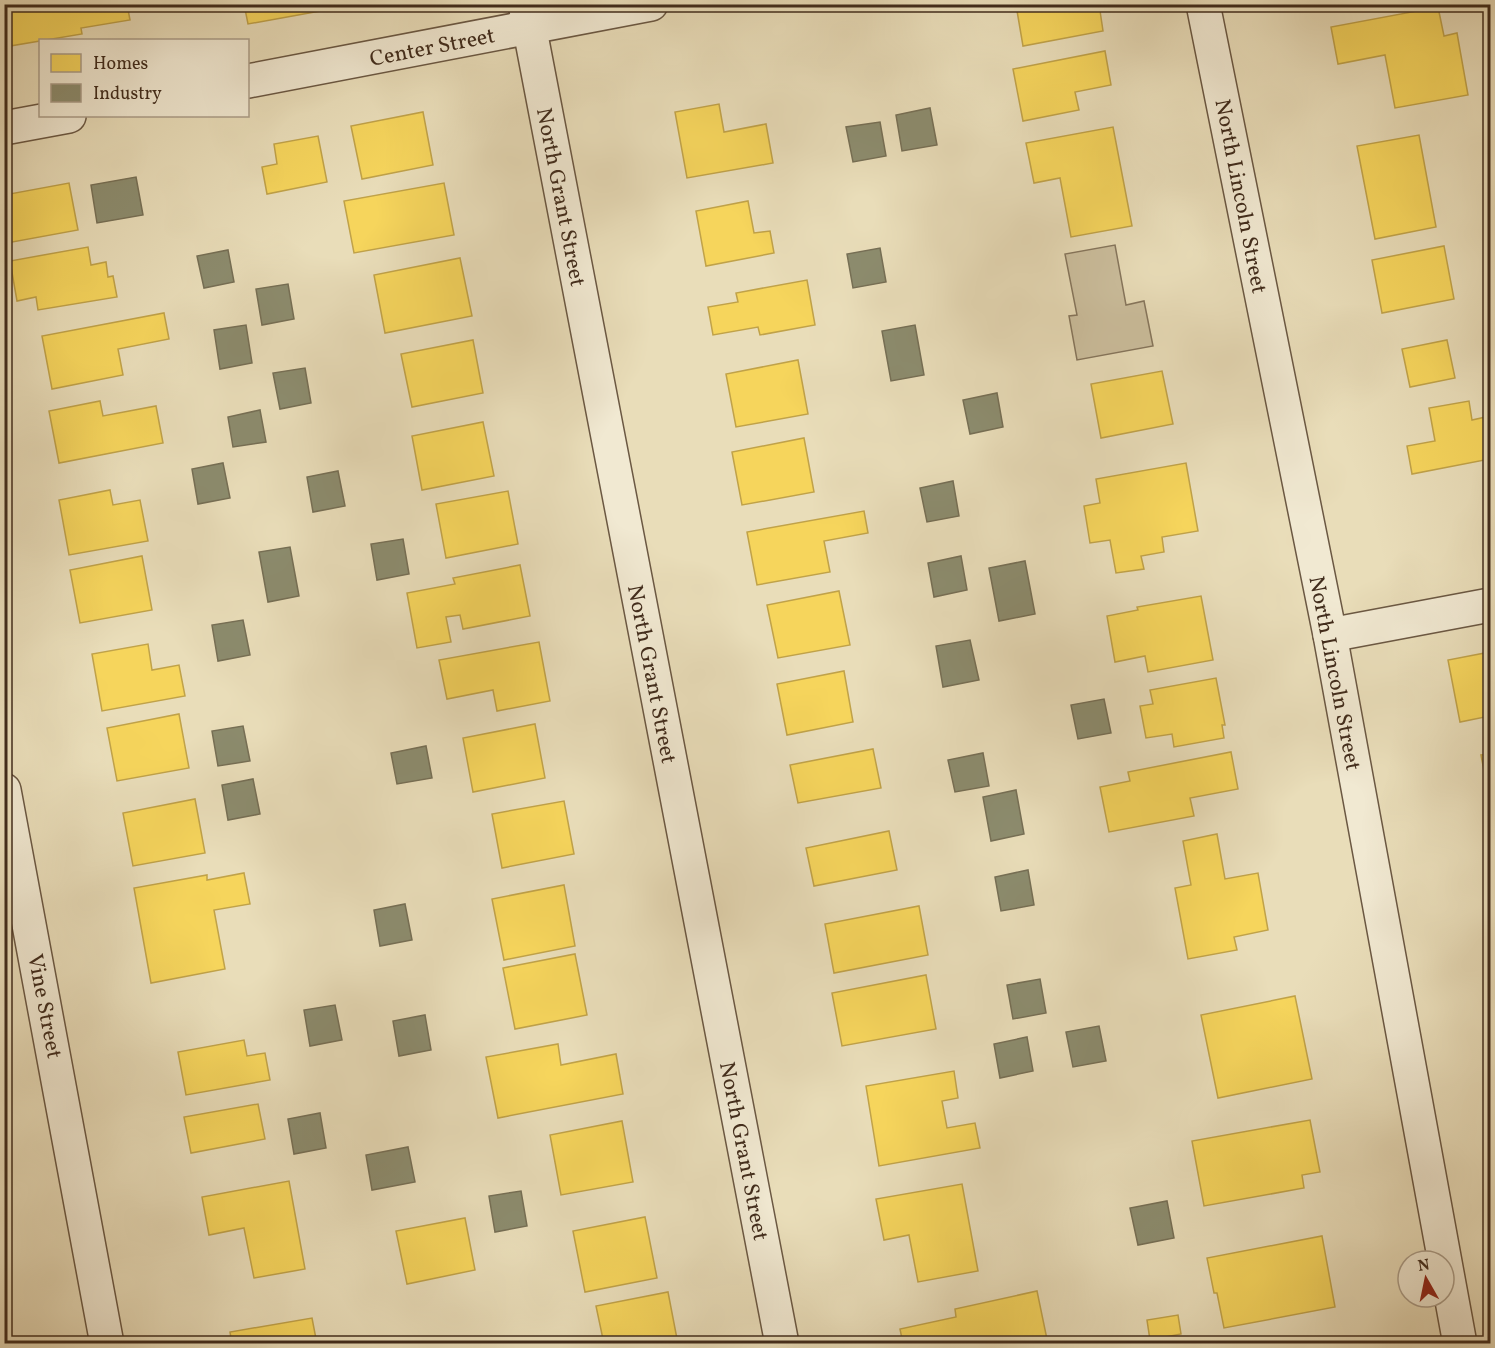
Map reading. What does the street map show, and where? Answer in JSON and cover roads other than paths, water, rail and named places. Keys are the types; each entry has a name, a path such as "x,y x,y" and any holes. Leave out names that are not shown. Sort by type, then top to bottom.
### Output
{"street":[{"name":"Center Street","path":"249,81 527,16 651,4"},
{"name":"North Lincoln Street","path":"1203,4 1330,635 1460,1344"},
{"name":"North Grant Street","path":"527,16 782,1344"},
{"path":"4,128 64,117"},
{"path":"1330,635 1491,605"},
{"name":"Vine Street","path":"4,790 62,1092 107,1344"}]}
